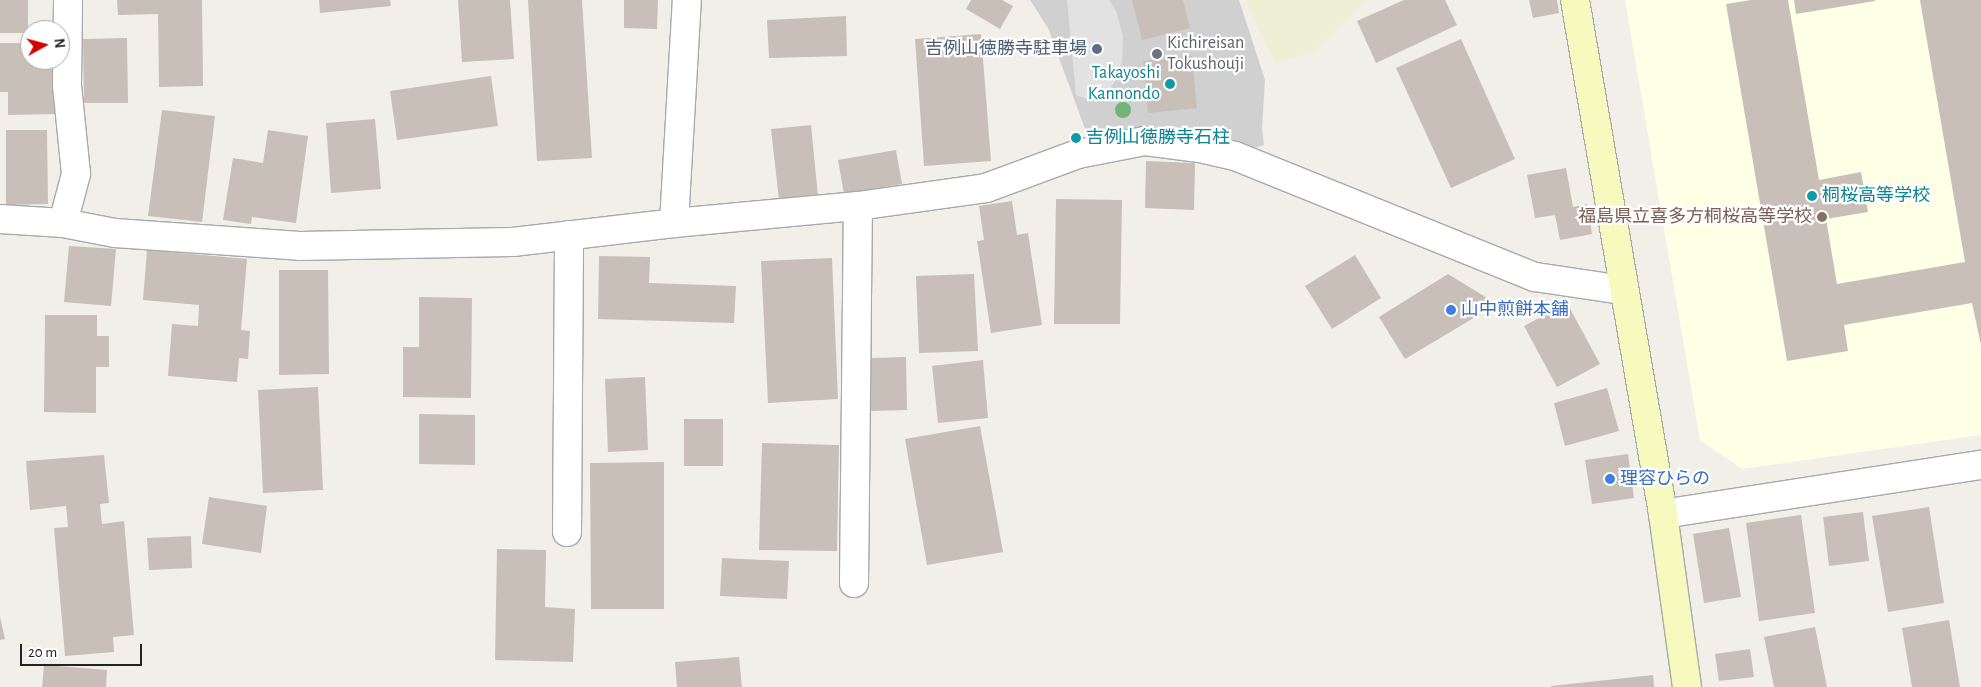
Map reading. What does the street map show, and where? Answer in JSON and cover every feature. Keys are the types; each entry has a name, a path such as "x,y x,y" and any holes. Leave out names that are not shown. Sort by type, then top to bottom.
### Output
{"street":[{"path":"63,223 76,174 67,85 68,0"},
{"path":"674,222 687,0"},
{"path":"1575,0 1623,290 1663,514 1687,687"},
{"path":"0,218 63,223 115,233 300,246 513,242 674,222 858,206 986,188 1078,154 1145,141 1200,148 1235,156 1535,277 1623,290"},
{"path":"854,583 858,206"},
{"path":"567,532 569,236"},
{"path":"1663,514 1981,465"}],"shaded area":[{"name":"Kichireisan Tokushouji","path":"1030,0 1239,0 1265,80 1262,129 1264,145 1248,150 1169,134 1128,129 1088,137 1048,28"},
{"name":"吉例山徳勝寺駐車場","path":"1067,0 1109,0 1116,11 1123,36 1122,62 1117,78 1106,95 1089,100 1076,95"},
{"path":"1245,0 1367,0 1314,51 1275,64"},
{"name":"福島県立喜多方桐桜高等学校","path":"1625,0 1981,0 1981,435 1742,469 1700,440"}],"building":[{"path":"0,0 28,0 28,20 20,20 20,33 0,33"},
{"path":"117,0 202,0 203,86 159,87 158,14 118,15"},
{"path":"319,0 390,0 391,6 320,13"},
{"path":"458,0 510,0 514,59 462,62"},
{"path":"528,0 582,0 592,158 537,161"},
{"path":"624,0 658,0 657,29 624,28"},
{"path":"971,0 1002,0 1013,6 1000,29 966,9"},
{"path":"1132,0 1183,0 1190,28 1142,40"},
{"path":"1404,0 1445,0 1457,25 1376,63 1357,21"},
{"path":"1529,0 1557,0 1559,13 1533,18"},
{"name":"桐桜高等学校","path":"1751,0 1788,0 1819,180 1861,172 1868,212 1826,219 1837,284 1965,262 1920,0 1981,0 1981,345 1972,303 1844,325 1848,351 1787,361 1726,4"},
{"path":"1794,0 1875,0 1875,1 1796,14"},
{"path":"846,16 847,56 769,58 767,20"},
{"path":"981,34 991,161 924,166 915,39"},
{"path":"127,38 128,103 84,103 83,39"},
{"path":"1461,39 1515,159 1451,188 1396,68"},
{"path":"0,43 20,43 20,70 56,70 56,114 8,115 8,92 0,92"},
{"name":"Takayoshi Kannondo","path":"1192,56 1197,108 1148,113 1143,61"},
{"path":"491,76 498,126 397,140 390,91"},
{"path":"162,110 215,116 202,222 148,216"},
{"path":"375,119 381,189 331,193 326,123"},
{"path":"811,125 818,196 779,200 771,129"},
{"path":"6,130 47,130 48,204 6,205"},
{"path":"268,130 308,136 296,223 252,217 251,224 223,220 233,158 263,163"},
{"path":"896,150 902,184 844,194 838,160"},
{"path":"1146,161 1195,163 1194,210 1145,208"},
{"path":"1566,168 1573,207 1587,204 1592,234 1560,240 1555,215 1535,218 1527,175"},
{"path":"1056,199 1122,200 1120,324 1054,324"},
{"path":"1012,201 1017,235 1028,233 1042,325 991,333 977,241 984,240 979,206"},
{"path":"69,246 116,249 111,306 64,302"},
{"path":"147,250 247,259 241,330 250,331 248,359 239,358 237,382 168,376 172,324 198,326 199,305 143,300"},
{"path":"1355,255 1381,298 1332,329 1305,286"},
{"path":"599,256 650,257 649,283 736,286 734,323 598,319"},
{"path":"832,258 838,399 768,403 761,261"},
{"path":"279,270 328,270 329,374 279,375"},
{"path":"974,274 978,351 919,353 916,276"},
{"path":"1448,274 1497,304 1405,359 1379,317"},
{"path":"419,297 472,298 471,398 403,397 403,347 419,347"},
{"path":"1567,303 1600,364 1557,387 1524,326"},
{"path":"45,315 97,315 97,336 109,336 109,367 96,367 96,413 44,412"},
{"path":"906,357 907,410 871,411 870,358"},
{"path":"983,360 988,418 938,423 932,366"},
{"path":"645,377 648,450 608,452 605,379"},
{"path":"318,387 323,490 263,493 258,390"},
{"path":"1607,388 1619,431 1565,446 1554,403"},
{"path":"419,414 475,415 475,465 419,464"},
{"path":"684,419 723,419 723,466 684,466"},
{"path":"980,426 1003,552 927,565 905,439"},
{"path":"762,443 839,445 837,551 759,550"},
{"name":"理容ひらの","path":"1628,454 1634,498 1592,504 1585,460"},
{"path":"104,455 109,503 100,504 102,524 124,521 134,635 113,637 114,652 65,656 54,528 68,527 66,506 30,510 26,461"},
{"path":"664,462 664,609 591,609 590,463"},
{"path":"209,497 267,506 261,553 202,544"},
{"path":"1929,507 1944,603 1888,612 1872,516"},
{"path":"1863,512 1869,561 1829,566 1823,517"},
{"path":"1801,515 1815,613 1759,621 1746,523"},
{"path":"1729,528 1741,597 1704,603 1693,534"},
{"path":"191,536 192,568 149,570 147,538"},
{"path":"497,549 546,550 545,607 575,609 573,662 495,660"},
{"path":"722,558 789,561 787,599 720,596"},
{"path":"0,617 5,639 0,640"},
{"path":"1949,620 1960,687 1912,687 1902,628"},
{"path":"1815,627 1827,687 1774,687 1764,637"},
{"path":"1750,649 1754,677 1719,681 1715,654"},
{"path":"739,657 742,687 677,687 675,662"},
{"path":"44,665 107,670 106,687 42,687"},
{"path":"1653,675 1654,687 1551,687 1551,686"}],"place":[{"name":"吉例山徳勝寺駐車場","path":"1097,49"},
{"name":"Kichireisan Tokushouji","path":"1157,54"},
{"name":"Takayoshi Kannondo","path":"1170,84"},
{"name":"吉例山徳勝寺石柱","path":"1076,138"},
{"name":"桐桜高等学校","path":"1812,196"},
{"name":"福島県立喜多方桐桜高等学校","path":"1822,217"},
{"name":"山中煎餅本舗","path":"1451,310"},
{"name":"理容ひらの","path":"1610,479"}]}
